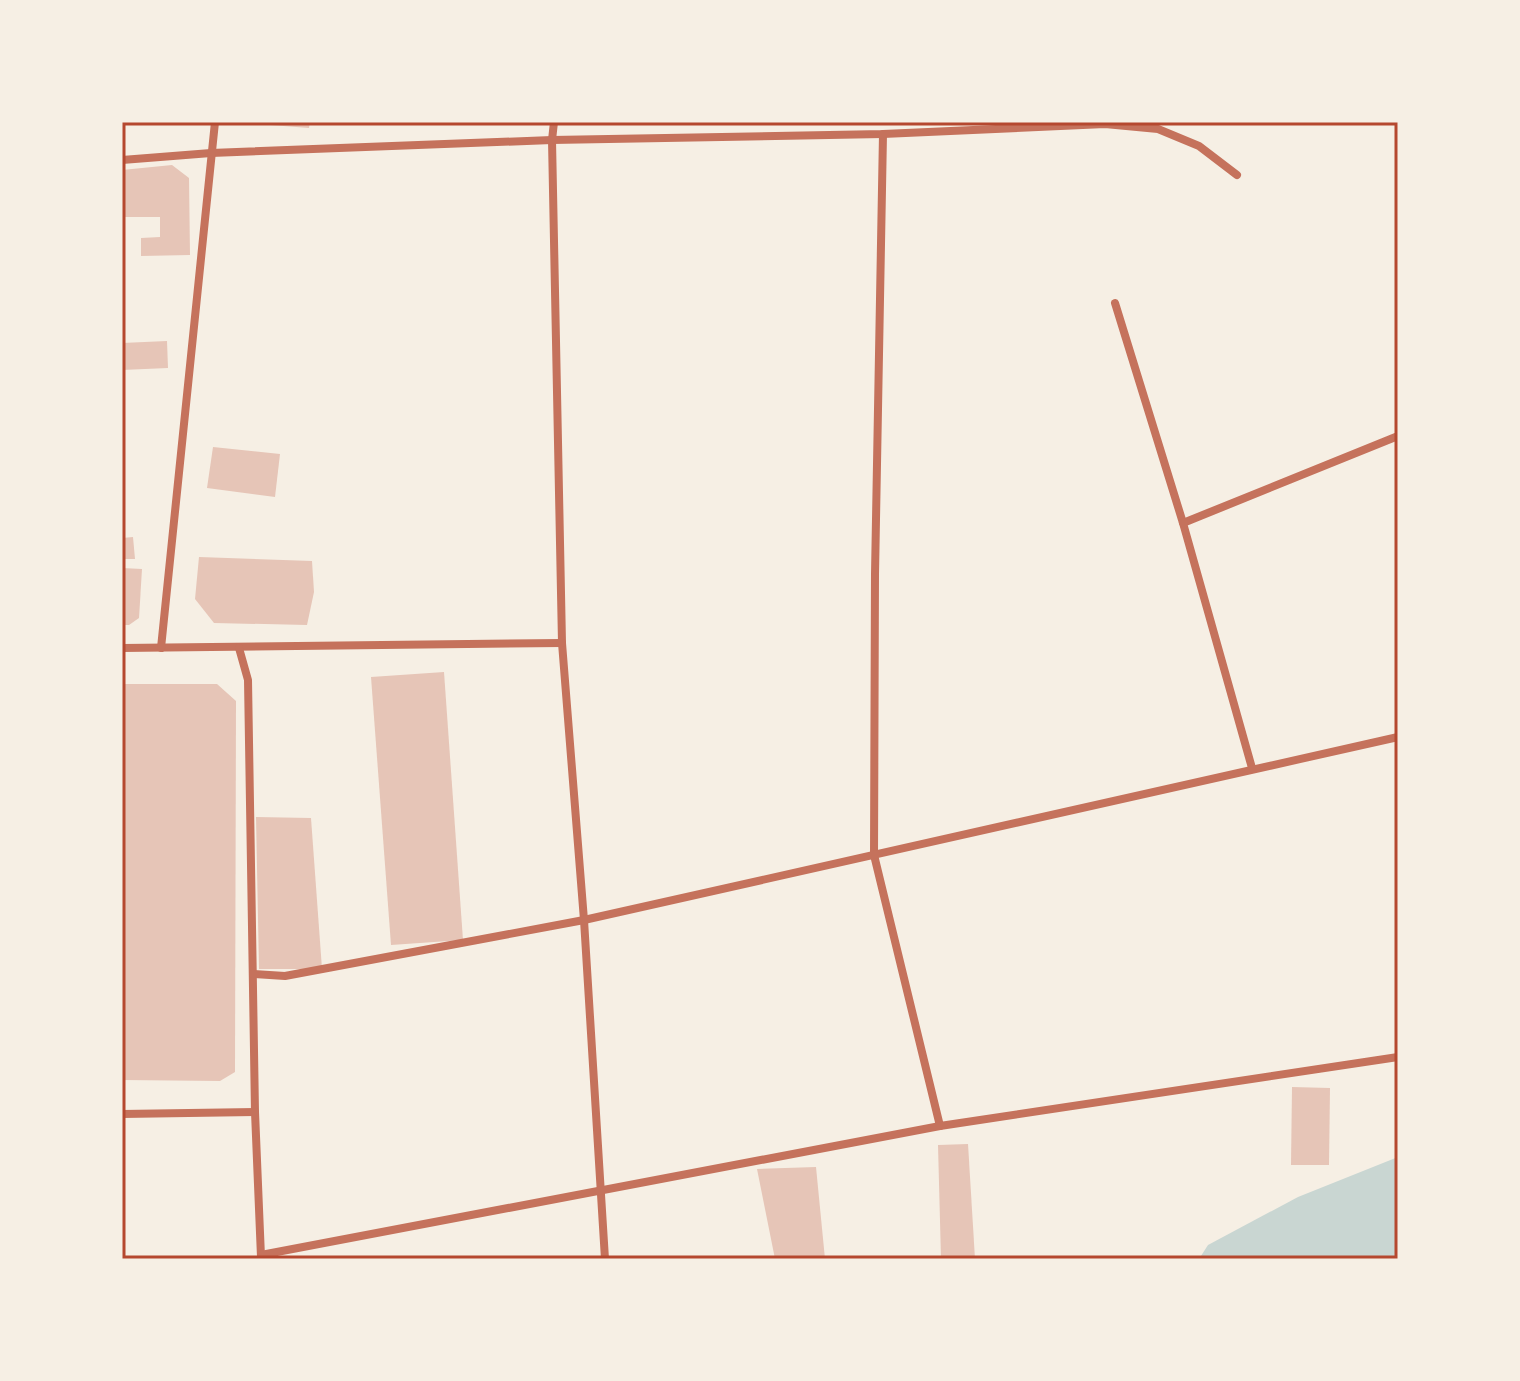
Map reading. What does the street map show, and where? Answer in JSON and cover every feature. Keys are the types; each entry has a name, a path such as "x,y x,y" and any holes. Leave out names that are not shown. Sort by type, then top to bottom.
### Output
{"street":[{"path":"161,648 215,122"},
{"path":"554,122 562,643 584,920 605,1259"},
{"path":"122,160 211,153 552,140 883,134 1105,124 1158,129 1199,146 1237,175"},
{"path":"883,134 875,574 874,855 940,1126"},
{"path":"1115,303 1183,523 1252,768"},
{"path":"1183,523 1398,436"},
{"path":"122,648 562,643"},
{"path":"239,648 248,680 255,1112 261,1257 940,1126 1398,1057"},
{"path":"253,974 285,976 584,920 1398,737"},
{"path":"122,1114 255,1112"}],"shaded area":[{"path":"1398,1157 1398,1259 1199,1259 1208,1245 1298,1197"}],"building":[{"path":"258,122 310,122 309,128"},
{"path":"172,165 189,178 190,255 141,256 141,238 160,237 160,217 122,217 122,170"},
{"path":"167,341 168,368 122,370 122,343"},
{"path":"213,447 280,454 275,497 207,488"},
{"path":"133,537 135,559 122,559 122,538"},
{"path":"199,557 312,561 314,592 307,625 214,623 195,599"},
{"path":"122,568 142,569 139,618 129,625 122,625"},
{"path":"444,672 463,940 391,945 371,677"},
{"path":"122,684 217,684 236,701 235,1072 220,1081 122,1080"},
{"path":"256,817 311,818 322,969 259,969"},
{"path":"1292,1087 1330,1088 1329,1165 1291,1165"},
{"path":"968,1144 975,1259 941,1259 938,1145"},
{"path":"816,1167 825,1259 775,1259 757,1169"}]}
